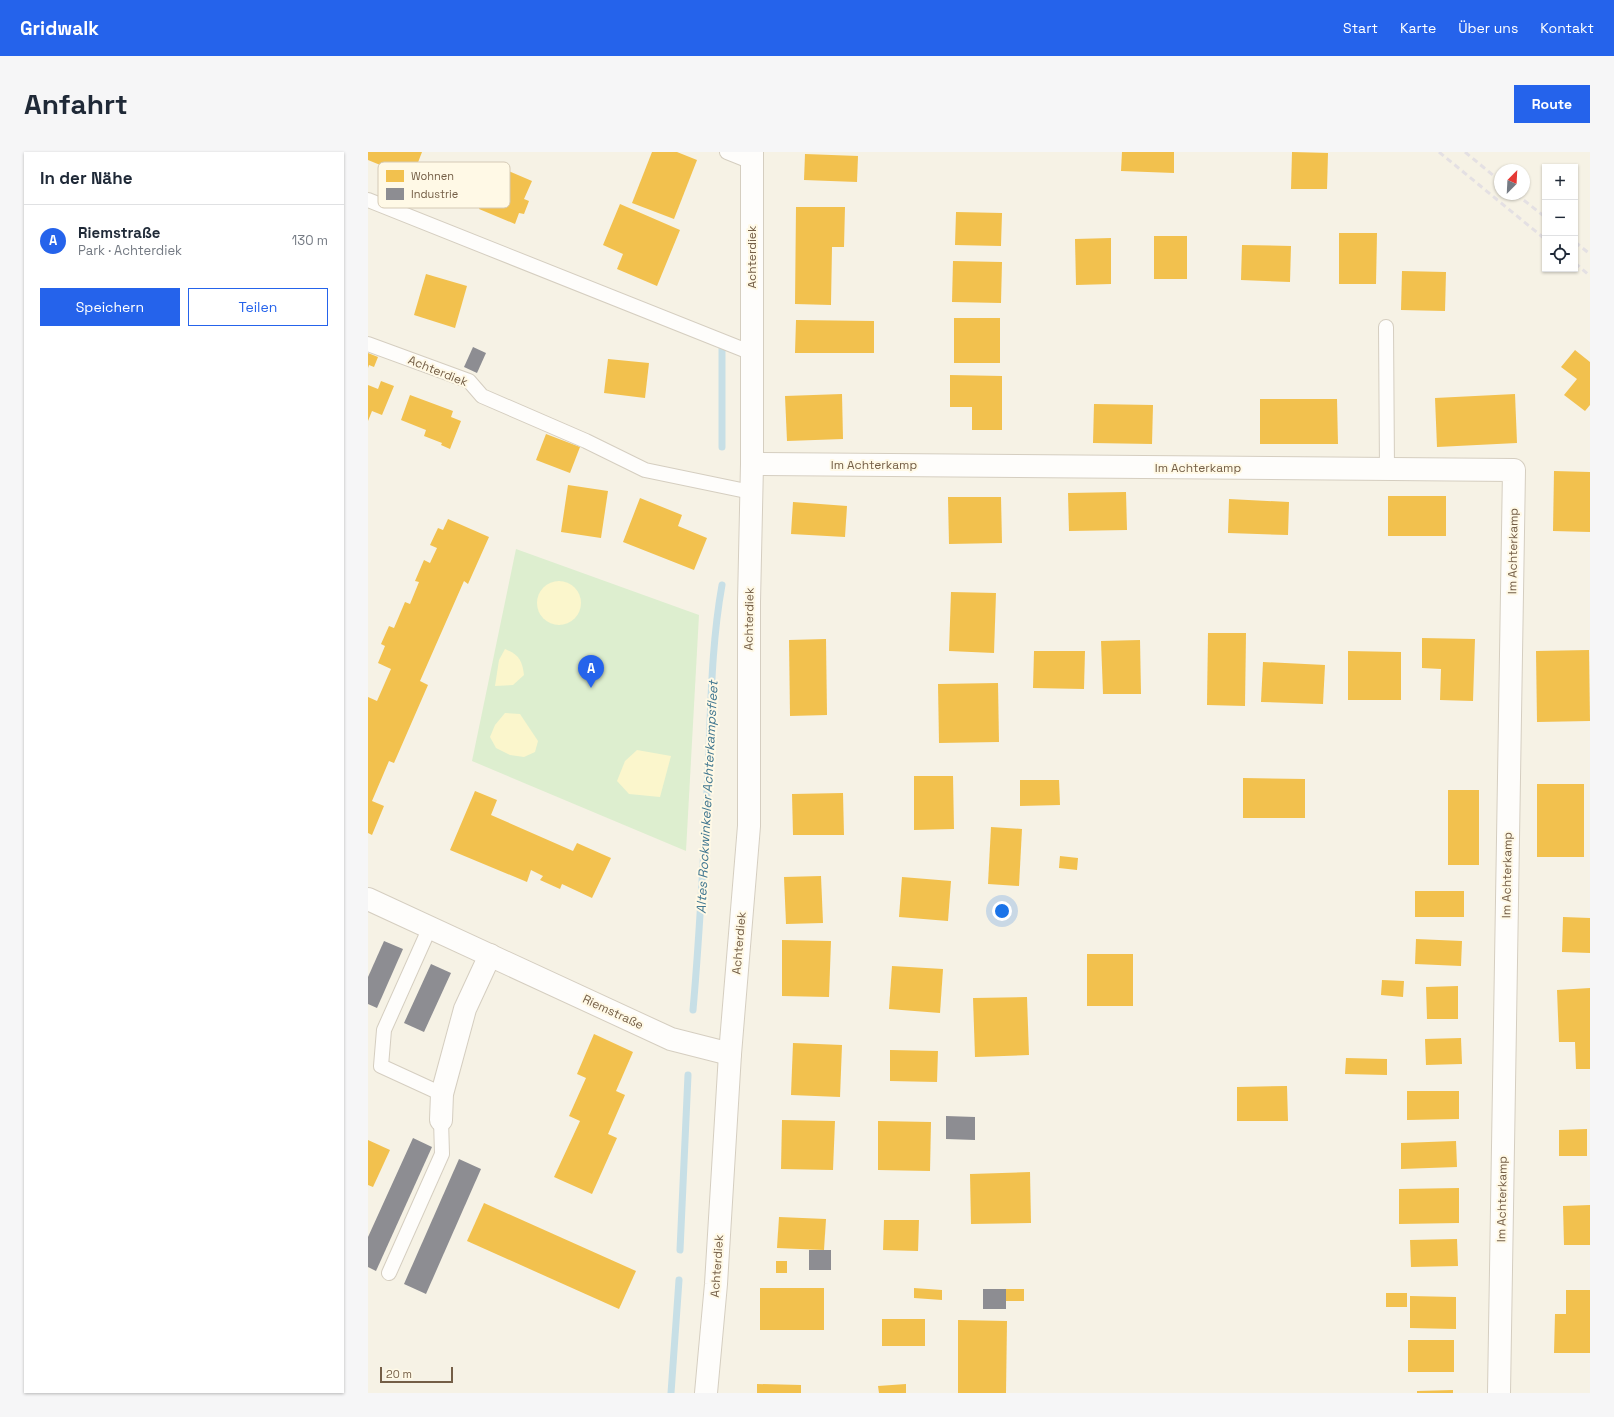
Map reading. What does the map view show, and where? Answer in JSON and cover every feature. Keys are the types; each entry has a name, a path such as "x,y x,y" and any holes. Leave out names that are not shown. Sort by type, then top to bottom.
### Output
{"street":[{"name":"Achterdiek","path":"706,1393 716,1284 730,1054 749,826 752,464 752,157"},
{"name":"Im Achterkamp","path":"752,464 1514,470 1498,1393"},
{"name":"Riemstraße","path":"368,899 670,1039 730,1054"},
{"path":"441,1120 442,1094 465,1008 490,955"}],"lane":[{"name":"Achterdiek","path":"727,152 752,157"},
{"path":"368,200 378,204"},
{"path":"388,208 752,353"},
{"path":"1386,327 1387,470"},
{"name":"Achterdiek","path":"368,344 469,381 482,396 586,441 645,470 751,492"},
{"path":"430,927 384,1030 381,1066 442,1094"},
{"path":"389,1273 442,1154 441,1120"}],"green space":[{"path":"516,549 699,615 686,851 472,761"}],"sand":[{"path":"559,581 571,585 577,591 581,603 577,615 571,621 559,625 547,621 541,615 537,603 541,591 547,585"},
{"path":"505,649 517,656 521,662 524,675 513,685 495,686 499,660"},
{"path":"505,713 520,714 538,741 535,752 524,757 510,755 496,748 490,737 495,725"},
{"path":"637,750 671,756 660,797 629,794 617,781 625,761"}],"building: Wohnen":[{"path":"368,152 422,152 418,162 378,162 378,164 368,160"},
{"path":"652,152 677,152 697,160 674,219 632,203"},
{"path":"1122,152 1174,152 1174,173 1121,171"},
{"path":"1292,152 1328,153 1327,189 1291,189"},
{"path":"805,154 858,156 857,182 804,180"},
{"path":"510,172 532,181 524,199 529,201 524,214 519,213 515,224 479,209 510,208"},
{"path":"620,204 680,230 657,286 617,269 623,254 603,245"},
{"path":"796,207 845,207 844,247 832,247 831,305 795,304"},
{"path":"956,212 1002,213 1001,246 955,245"},
{"path":"1339,233 1377,233 1376,284 1339,284"},
{"path":"1154,236 1187,236 1187,279 1154,279"},
{"path":"1111,238 1111,284 1076,285 1075,239"},
{"path":"1242,245 1291,246 1290,282 1241,280"},
{"path":"953,261 1002,262 1001,303 952,302"},
{"path":"1402,271 1446,272 1445,311 1401,310"},
{"path":"426,274 467,286 455,328 414,315"},
{"path":"954,318 1000,318 1000,363 954,363"},
{"path":"796,320 874,321 874,353 795,353"},
{"path":"1575,350 1590,362 1590,405 1585,411 1564,395 1577,379 1561,367"},
{"path":"368,353 378,357 374,367 369,365 368,368"},
{"path":"608,359 649,363 645,398 604,393"},
{"path":"950,375 1002,376 1002,430 972,430 972,407 950,407"},
{"path":"381,381 394,386 382,415 372,411 368,421 368,385 378,389"},
{"path":"842,394 843,439 787,441 785,396"},
{"path":"1515,394 1517,443 1437,447 1435,398"},
{"path":"410,395 453,411 451,417 461,421 450,449 441,445 442,443 424,436 426,430 401,420"},
{"path":"1260,399 1337,399 1338,444 1260,444"},
{"path":"1094,404 1153,405 1152,444 1093,443"},
{"path":"546,434 580,447 570,473 536,460"},
{"path":"1554,471 1590,472 1590,532 1553,531"},
{"path":"568,485 608,491 601,538 561,532"},
{"path":"1126,492 1127,530 1069,531 1068,493"},
{"path":"1388,496 1446,496 1446,536 1388,536"},
{"path":"948,497 1001,497 1002,543 949,544"},
{"path":"640,498 682,515 678,526 707,538 694,570 623,542"},
{"path":"1229,499 1289,502 1288,535 1228,533"},
{"path":"793,502 847,506 845,537 791,534"},
{"path":"448,519 489,537 468,584 464,581 420,681 428,685 394,763 389,761 372,801 384,806 372,835 368,833 368,697 377,701 391,669 378,663 385,646 381,644 389,626 394,628 405,602 410,604 419,582 415,581 424,560 430,563 437,548 430,545 438,528 443,530"},
{"path":"951,592 996,593 994,653 949,651"},
{"path":"1208,633 1246,633 1245,706 1207,705"},
{"path":"1422,638 1475,639 1473,701 1440,700 1441,669 1422,668"},
{"path":"826,639 827,715 790,716 789,640"},
{"path":"1140,640 1141,694 1103,694 1101,641"},
{"path":"1589,650 1590,721 1537,722 1536,651"},
{"path":"1034,651 1085,651 1084,689 1033,688"},
{"path":"1348,651 1401,652 1401,700 1348,700"},
{"path":"1263,662 1325,665 1323,704 1261,702"},
{"path":"998,683 999,742 939,743 938,684"},
{"path":"914,776 953,776 954,829 914,830"},
{"path":"1243,778 1305,779 1305,818 1243,818"},
{"path":"1020,780 1059,780 1060,805 1020,806"},
{"path":"1537,784 1584,784 1584,857 1537,857"},
{"path":"1448,790 1479,790 1479,865 1448,865"},
{"path":"475,791 497,800 491,815 573,851 577,843 611,858 592,898 562,884 560,889 540,880 543,876 531,870 527,882 450,850"},
{"path":"843,793 844,835 793,835 792,794"},
{"path":"991,827 1022,829 1019,886 988,884"},
{"path":"1060,856 1078,858 1077,870 1059,868"},
{"path":"821,876 823,923 786,924 784,877"},
{"path":"902,877 951,881 948,921 899,917"},
{"path":"1415,891 1464,891 1464,917 1415,917"},
{"path":"1563,917 1590,918 1590,953 1562,952"},
{"path":"1416,939 1462,941 1461,966 1415,964"},
{"path":"782,940 831,941 829,997 782,996"},
{"path":"1087,954 1133,954 1133,1006 1087,1006"},
{"path":"892,966 943,969 940,1013 889,1009"},
{"path":"1382,980 1404,981 1403,997 1381,995"},
{"path":"1458,986 1458,1019 1427,1019 1426,987"},
{"path":"1590,988 1590,1069 1576,1069 1575,1042 1559,1042 1557,990"},
{"path":"1027,997 1029,1055 975,1057 973,998"},
{"path":"594,1034 633,1052 616,1091 625,1095 608,1134 617,1138 592,1194 554,1177 580,1121 569,1116 586,1078 577,1074"},
{"path":"1461,1038 1462,1064 1426,1065 1425,1039"},
{"path":"793,1043 842,1045 840,1097 791,1095"},
{"path":"890,1050 938,1051 937,1082 890,1081"},
{"path":"1346,1058 1387,1059 1387,1075 1345,1074"},
{"path":"1287,1086 1288,1121 1237,1121 1237,1087"},
{"path":"1407,1091 1459,1091 1459,1119 1407,1120"},
{"path":"782,1120 835,1121 833,1170 781,1169"},
{"path":"878,1121 931,1122 930,1171 878,1170"},
{"path":"1587,1129 1587,1156 1559,1156 1559,1130"},
{"path":"368,1140 390,1150 373,1187 368,1185"},
{"path":"1456,1141 1457,1167 1401,1169 1401,1143"},
{"path":"1030,1172 1031,1223 971,1224 970,1174"},
{"path":"1459,1188 1459,1223 1399,1224 1399,1189"},
{"path":"484,1203 636,1271 619,1309 467,1241"},
{"path":"1590,1205 1590,1245 1564,1245 1563,1206"},
{"path":"779,1217 826,1219 824,1250 777,1248"},
{"path":"884,1220 919,1220 918,1251 883,1250"},
{"path":"1457,1239 1458,1266 1411,1267 1410,1240"},
{"path":"776,1261 787,1261 787,1273 776,1273"},
{"path":"760,1288 824,1288 824,1330 760,1330"},
{"path":"914,1288 942,1290 942,1300 914,1298"},
{"path":"1006,1289 1024,1289 1024,1301 1006,1301"},
{"path":"1566,1290 1590,1290 1590,1353 1554,1353 1555,1314 1566,1314"},
{"path":"1386,1293 1407,1293 1407,1307 1386,1307"},
{"path":"1410,1296 1456,1297 1456,1329 1410,1328"},
{"path":"882,1319 925,1319 925,1346 882,1346"},
{"path":"958,1320 1007,1321 1006,1393 958,1393"},
{"path":"1408,1340 1454,1340 1454,1372 1408,1372"},
{"path":"757,1384 801,1385 801,1393 757,1393"},
{"path":"906,1384 906,1393 879,1393 878,1386"},
{"path":"1453,1390 1453,1393 1417,1393 1417,1391"}],"building: Industrie":[{"path":"473,347 486,353 477,373 464,367"},
{"path":"384,941 403,949 377,1008 368,1004 368,977"},
{"path":"431,964 451,973 424,1032 404,1023"},
{"path":"946,1116 975,1117 975,1140 946,1139"},
{"path":"413,1138 432,1147 376,1271 368,1267 368,1237"},
{"path":"459,1159 481,1169 426,1294 404,1284"},
{"path":"809,1250 831,1250 831,1270 809,1270"},
{"path":"983,1289 1006,1289 1006,1309 983,1309"}],"waterway":[{"name":"Altes Rockwinkeler Achterkampsfleet","path":"722,348 722,447"},
{"name":"Altes Rockwinkeler Achterkampsfleet","path":"693,1010 702,891 714,654 718,608 722,585"},
{"name":"Altes Rockwinkeler Achterkampsfleet","path":"680,1250 688,1075"},
{"name":"Altes Rockwinkeler Achterkampsfleet","path":"671,1393 679,1280"}],"railway":[{"path":"1439,152 1542,237"},
{"path":"1465,152 1494,176"},
{"path":"1524,200 1542,215"},
{"path":"1578,244 1590,254"},
{"path":"1578,266 1590,276"}],"place":[{"name":"Riemstraße","path":"591,688"}]}
